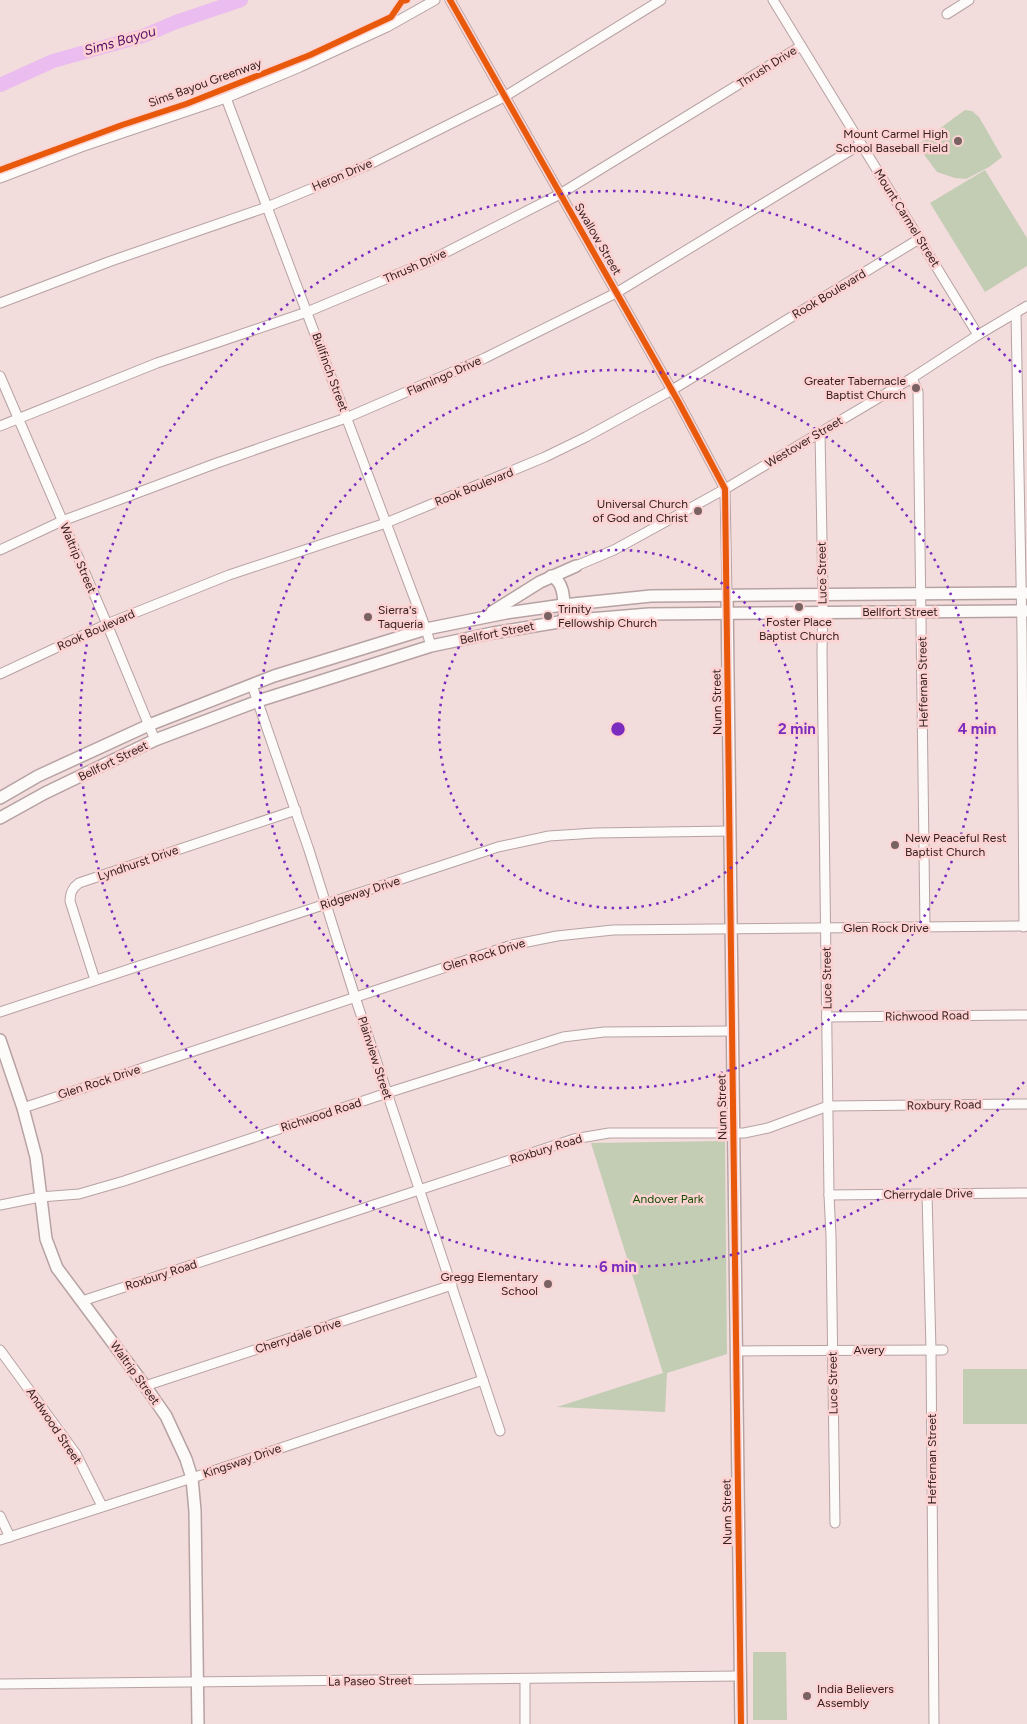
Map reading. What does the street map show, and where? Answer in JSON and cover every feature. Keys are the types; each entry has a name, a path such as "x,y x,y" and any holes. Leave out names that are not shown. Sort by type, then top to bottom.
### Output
{"main road":[{"path":"479,619 501,608 540,582 576,566"},
{"path":"565,621 562,588 567,575 576,566"},
{"path":"551,576 557,579 562,588"},
{"name":"Bellfort Street","path":"0,798 38,776 149,726 274,676 426,629 506,613 651,596 1024,593"},
{"name":"Nunn Street","path":"727,595 741,1724"},
{"name":"Bellfort Street","path":"0,818 45,793 155,740 258,701 431,646 493,632 565,621 649,614 1024,611"},
{"path":"38,776 45,793"},
{"name":"Waltrip Street","path":"0,1040 23,1108 36,1157 46,1238 57,1268 166,1416 178,1439 192,1478 195,1511 198,1724"}],"street":[{"path":"0,178 81,147 226,98 387,27 435,0"},
{"name":"Swallow Street","path":"450,0 672,390 725,489"},
{"name":"Heron Drive","path":"0,303 133,253 267,207 366,166 504,96 661,0"},
{"name":"Mount Carmel Street","path":"772,0 978,335"},
{"path":"947,14 969,0"},
{"name":"Thrush Drive","path":"0,426 157,363 307,312 429,261 560,194 801,46"},
{"name":"Bullfinch Street","path":"226,98 431,646"},
{"name":"Flamingo Drive","path":"0,550 62,521 217,463 346,418 485,358 616,293 861,144"},
{"name":"Rook Boulevard","path":"0,674 107,624 230,576 386,523 545,457 672,390 919,239"},
{"name":"Westover Street","path":"576,566 614,550 725,489 912,378 1027,306"},
{"path":"1016,313 1024,593 1025,926"},
{"name":"Waltrip Street","path":"0,376 155,740"},
{"name":"Heffernan Street","path":"912,378 918,392 925,928"},
{"name":"Luce Street","path":"820,432 835,1524"},
{"name":"Nunn Street","path":"725,489 727,595"},
{"name":"Plainview Street","path":"252,685 296,810 355,997 500,1431"},
{"name":"Lyndhurst Drive","path":"95,980 70,901 71,891 74,886 296,810"},
{"name":"Ridgeway Drive","path":"0,1012 498,847 549,836 595,833 730,832"},
{"name":"Glen Rock Drive","path":"23,1108 512,945 557,936 613,930 1025,926"},
{"name":"Richwood Road","path":"827,1017 1027,1015"},
{"name":"Richwood Road","path":"0,1205 40,1197 79,1194 115,1184 387,1093 563,1037 604,1032 732,1031"},
{"name":"Roxbury Road","path":"82,1301 574,1139 609,1134 744,1133 768,1128 828,1106 1027,1104"},
{"name":"Cherrydale Drive","path":"829,1195 1027,1193"},
{"name":"Heffernan Street","path":"927,1194 931,1350 934,1724"},
{"name":"Cherrydale Drive","path":"145,1386 452,1286"},
{"name":"Andwood Street","path":"0,1350 76,1454 102,1506"},
{"name":"Avery","path":"736,1351 943,1350"},
{"name":"Kingsway Drive","path":"0,1540 192,1478 483,1380"},
{"path":"0,1516 10,1537"},
{"name":"La Paseo Street","path":"0,1684 740,1676"},
{"path":"524,1679 525,1724"}],"green space":[{"name":"Mount Carmel High School Baseball Field","path":"965,110 972,111 979,117 1002,157 989,167 966,179 955,178 937,172 917,145"},
{"path":"985,170 1027,238 1027,266 985,292 930,203"},
{"name":"Andover Park","path":"725,1141 727,1354 667,1373 665,1412 557,1407 663,1373 591,1143"},
{"path":"963,1369 1027,1369 1027,1424 963,1424"},
{"path":"753,1652 786,1652 787,1720 753,1720"}],"waterway":[{"name":"Sims Bayou","path":"0,85 53,61 143,36 176,22 241,0"}],"cycle path":[{"name":"Sims Bayou Greenway","path":"0,170 122,125 186,104 310,55 391,17 402,1 407,0"},
{"path":"450,0 678,401 725,489 741,1724"}],"place":[{"name":"Mount Carmel High School Baseball Field","path":"958,141"},
{"name":"Greater Tabernacle Baptist Church","path":"916,388"},
{"name":"Universal Church of God and Christ","path":"698,511"},
{"name":"Foster Place Baptist Church","path":"799,607"},
{"name":"Trinity Fellowship Church","path":"548,616"},
{"name":"Sierra's Taqueria","path":"368,617"},
{"name":"New Peaceful Rest Baptist Church","path":"895,845"},
{"name":"Gregg Elementary School","path":"548,1284"},
{"name":"India Believers Assembly","path":"807,1696"}]}
